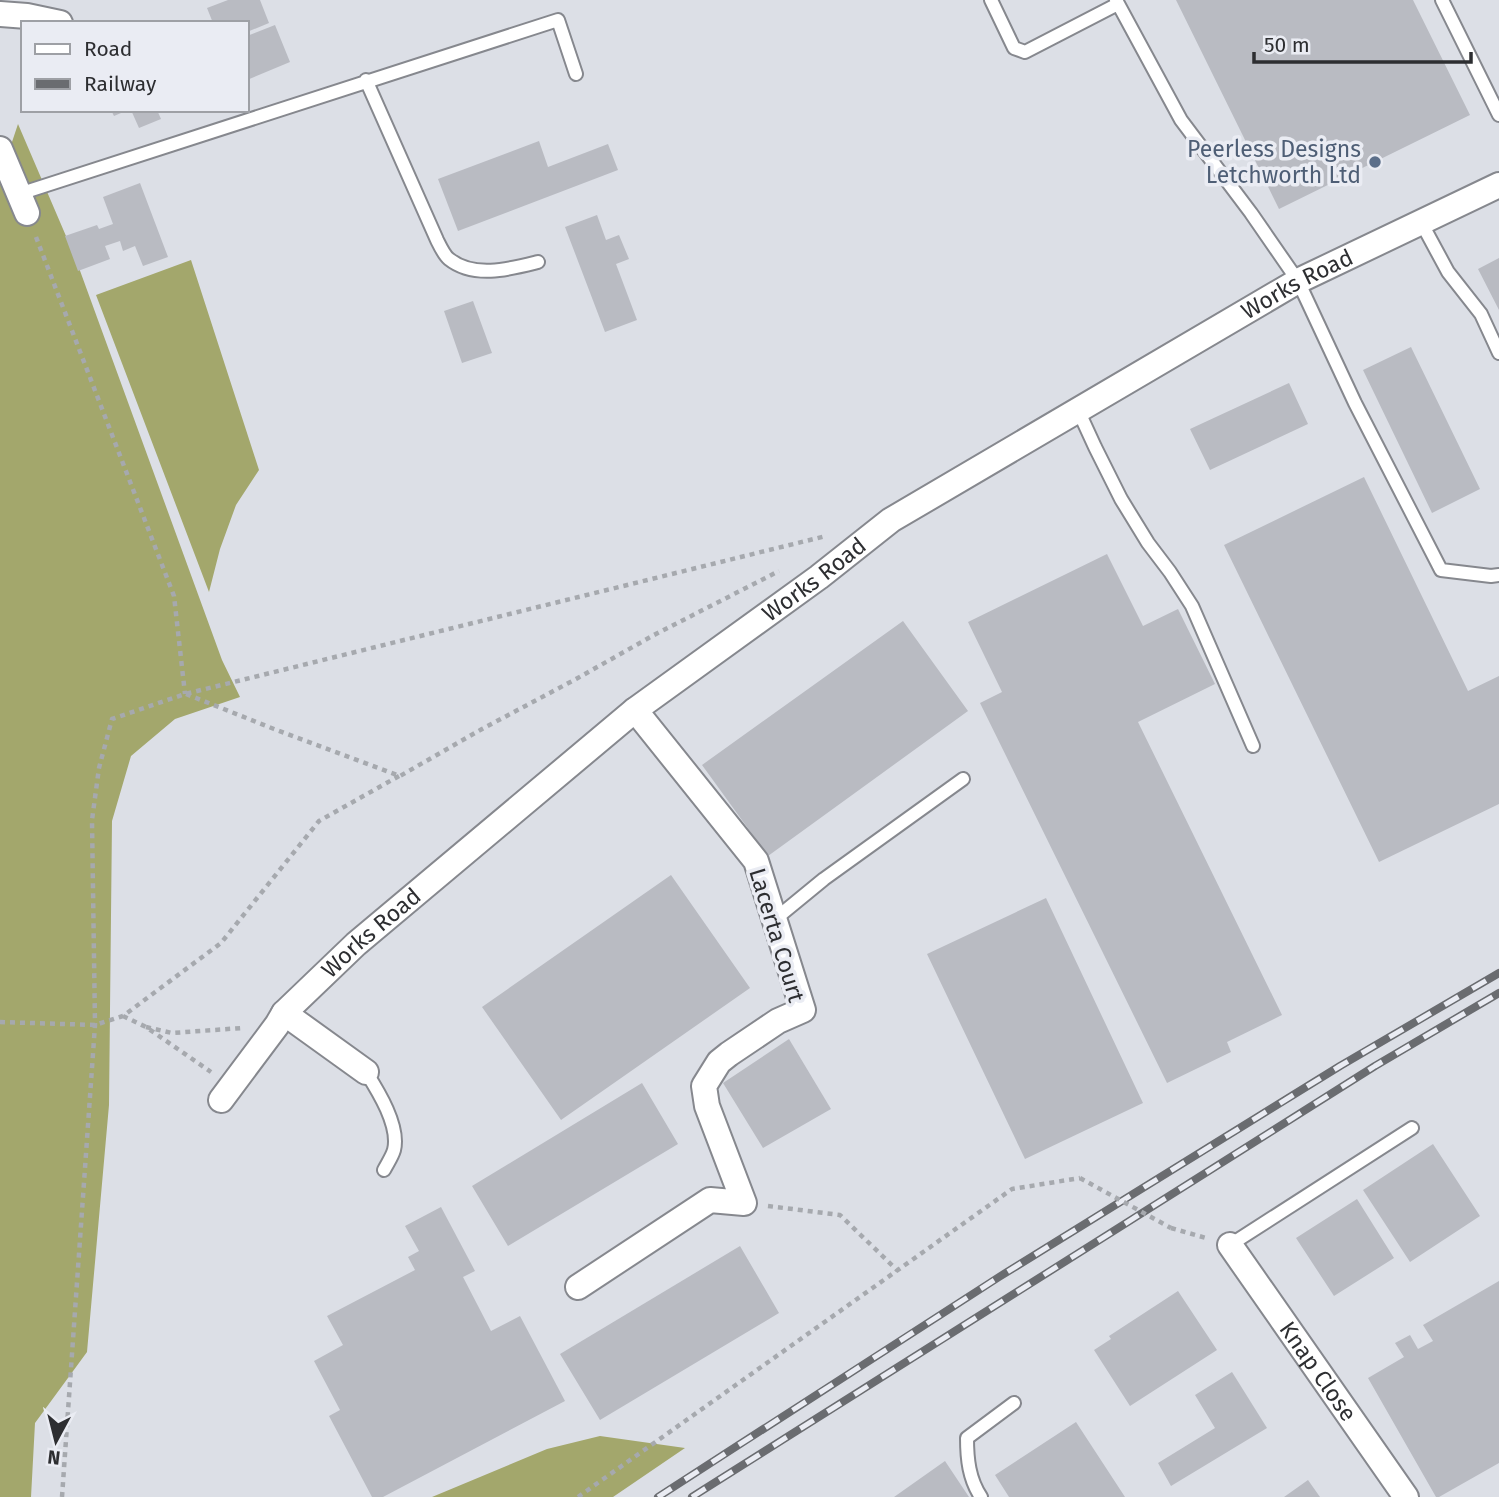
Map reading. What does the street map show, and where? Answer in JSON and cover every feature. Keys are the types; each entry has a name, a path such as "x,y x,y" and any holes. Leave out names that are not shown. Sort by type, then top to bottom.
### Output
{"street":[{"path":"0,14 51,21"},
{"path":"0,149 23,203"},
{"name":"Works Road","path":"227,1093 281,1019 356,944 635,710 819,577 891,520 1298,281 1499,185"},
{"name":"Lacerta Court","path":"635,710 756,862 803,1010 778,1021 719,1062 704,1086 707,1106 744,1203"},
{"path":"281,1019 366,1072"},
{"path":"578,1287 710,1200 744,1203"},
{"name":"Knap Close","path":"1230,1245 1406,1497"}],"lane":[{"path":"991,0 1014,48 1025,52 1117,2 1181,120 1298,281 1355,403 1441,570 1499,575"},
{"path":"1442,0 1499,115"},
{"path":"23,203 366,80 558,20 576,74"},
{"path":"366,80 447,258 469,269 505,270 538,262"},
{"path":"1421,222 1448,272 1480,314 1499,353"},
{"path":"1078,410 1121,499 1192,606 1253,746"},
{"path":"774,920 824,879 962,779"},
{"path":"366,1072 382,1096 393,1126 394,1148 384,1170"},
{"path":"1230,1245 1412,1128"},
{"path":"981,1497 974,1487 967,1459 967,1438 1014,1403"}],"path":[{"path":"23,203 173,596 186,694"},
{"path":"62,1497 95,1025 92,820 99,768 112,719 186,694 837,534"},
{"path":"0,1023 95,1025 123,1016 221,943 318,821 654,635 785,568"},
{"path":"186,694 400,776"},
{"path":"123,1016 146,1027 172,1033 281,1019"},
{"path":"146,1027 227,1093"},
{"path":"578,1497 1013,1189 1080,1178 1171,1227 1230,1245"},
{"path":"744,1203 840,1214 898,1271"}],"green space":[{"path":"18,124 75,257 222,660 240,697 175,719 131,756 112,821 109,1105 87,1352 35,1423 31,1497 0,1497 0,178"},
{"path":"191,260 259,470 236,505 220,549 209,592 96,295"},
{"path":"600,1436 685,1448 613,1497 432,1497 547,1449"}],"building":[{"path":"228,0 260,0 269,23 248,32 248,21 212,21 207,8"},
{"path":"1176,0 1413,0 1470,115 1279,209"},
{"path":"275,25 290,62 248,80 248,36"},
{"path":"132,112 158,112 161,119 139,128"},
{"path":"539,141 548,167 608,144 618,170 458,231 438,179"},
{"path":"140,183 168,257 143,266 135,246 123,251 120,241 105,246 110,259 78,271 65,236 97,225 99,229 113,224 103,197"},
{"path":"597,215 606,240 619,235 629,259 616,264 637,320 605,332 565,227"},
{"path":"1499,258 1499,310 1478,269"},
{"path":"473,301 492,353 462,363 444,311"},
{"path":"1411,347 1480,489 1432,513 1363,370"},
{"path":"1289,383 1308,424 1210,470 1190,429"},
{"path":"1364,477 1468,691 1499,676 1499,804 1379,862 1224,545"},
{"path":"1107,554 1143,626 1178,609 1215,684 1138,722 1282,1015 1227,1042 1231,1052 1167,1083 980,703 1002,692 968,622"},
{"path":"903,621 968,711 768,856 702,765"},
{"path":"671,875 750,988 561,1120 482,1007"},
{"path":"1046,898 1143,1103 1025,1159 927,954"},
{"path":"789,1039 831,1109 763,1148 723,1083"},
{"path":"642,1083 678,1144 508,1246 472,1186"},
{"path":"1433,1144 1480,1216 1410,1262 1363,1190"},
{"path":"1357,1199 1394,1258 1334,1296 1296,1238"},
{"path":"441,1207 475,1271 463,1277 491,1331 520,1316 565,1401 383,1497 372,1497 329,1416 340,1410 314,1361 343,1345 327,1316 415,1270 408,1257 419,1251 405,1226"},
{"path":"740,1246 779,1313 600,1420 560,1354"},
{"path":"1499,1281 1499,1463 1436,1497 1368,1378 1404,1357 1395,1343 1410,1335 1418,1349 1433,1341 1423,1325"},
{"path":"1178,1291 1217,1350 1130,1406 1094,1350 1111,1339 1109,1336"},
{"path":"1232,1372 1267,1428 1171,1486 1158,1463 1215,1428 1195,1395"},
{"path":"1076,1422 1125,1497 1009,1497 995,1475"},
{"path":"945,1461 969,1497 894,1497"},
{"path":"1308,1480 1320,1497 1284,1497"}],"railway":[{"path":"658,1497 999,1277 1340,1066 1499,973"},
{"path":"692,1497 1375,1066 1499,993"}],"place":[{"name":"Peerless Designs Letchworth Ltd","path":"1375,162"}]}
